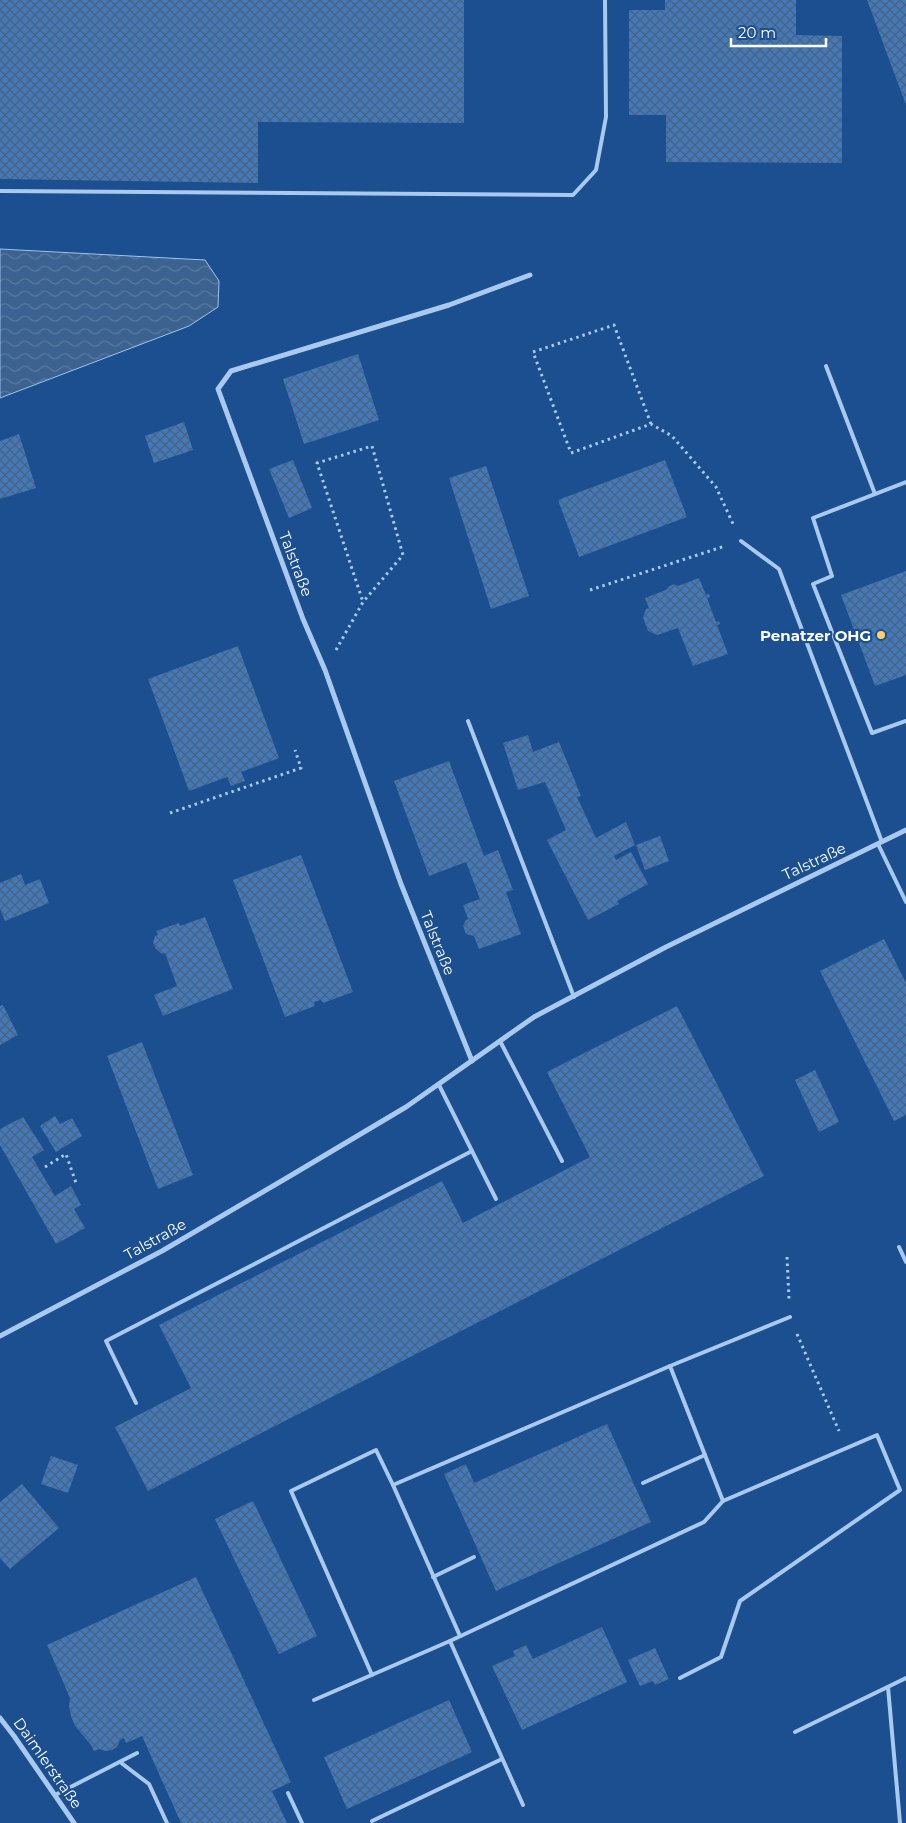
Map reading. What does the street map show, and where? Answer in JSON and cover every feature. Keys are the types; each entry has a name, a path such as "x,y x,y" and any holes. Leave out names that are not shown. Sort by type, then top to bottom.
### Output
{"street":[{"name":"Talstraße","path":"472,1061 401,884 325,670 303,618 218,389 231,371 449,304 530,275"},
{"name":"Talstraße","path":"0,1336 162,1251 406,1107 534,1017 675,943 906,830"},
{"name":"Daimlerstraße","path":"0,1718 74,1823"}],"lane":[{"path":"0,191 573,195 596,170 606,117 605,0"},
{"path":"826,366 875,494"},
{"path":"906,482 813,518 832,576 813,584 872,733 906,721"},
{"path":"741,541 779,569 880,843 906,902"},
{"path":"468,721 574,997"},
{"path":"500,1041 562,1161"},
{"path":"439,1085 496,1199"},
{"path":"136,1403 106,1341 472,1152"},
{"path":"899,1248 906,1262"},
{"path":"392,1485 670,1366 790,1318"},
{"path":"670,1366 723,1501"},
{"path":"314,1700 450,1641 704,1522 723,1501 877,1435 900,1490 740,1601 721,1657 680,1678"},
{"path":"372,1675 291,1491 376,1450 460,1636"},
{"path":"643,1484 705,1455"},
{"path":"434,1577 474,1557"},
{"path":"450,1641 523,1805"},
{"path":"795,1732 906,1678"},
{"path":"888,1687 900,1823"},
{"path":"55,1795 138,1753"},
{"path":"372,1821 502,1759"},
{"path":"120,1762 149,1784 167,1823"},
{"path":"288,1793 302,1823"}],"path":[{"path":"590,590 741,541 716,487 672,436 651,424 614,325 533,352 570,453 651,424"},
{"path":"325,670 363,602 403,555 372,446 317,463 363,602"},
{"path":"170,813 301,768 295,750"},
{"path":"45,1167 66,1154 76,1183"},
{"path":"787,1256 790,1318 846,1448"}],"water":[{"path":"0,249 205,260 219,281 218,307 189,326 0,398"}],"building":[{"path":"0,0 464,0 464,123 258,122 258,183 0,179"},
{"path":"665,0 796,0 796,35 842,36 842,163 666,162 666,115 629,115 629,10 665,10"},
{"path":"867,0 906,0 906,105"},
{"path":"358,354 379,420 304,444 283,379"},
{"path":"184,422 193,450 154,463 145,436"},
{"path":"19,434 36,488 0,499 0,441"},
{"path":"293,460 312,508 289,518 269,469"},
{"path":"665,460 687,517 579,557 558,500"},
{"path":"486,466 529,596 491,609 449,478"},
{"name":"Penatzer OHG","path":"906,571 906,675 875,686 841,595"},
{"path":"699,578 706,595 709,594 710,597 707,598 716,622 719,621 720,624 717,625 728,654 693,666 678,628 657,635 648,631 643,617 646,609 649,608 645,598 666,590 674,584 678,586"},
{"path":"238,646 279,758 241,772 245,781 231,786 227,777 189,791 148,679"},
{"path":"528,735 533,752 559,742 581,796 577,797 596,838 626,822 635,845 614,856 616,860 631,852 648,884 617,901 619,904 588,920 547,840 566,830 545,782 518,790 503,743"},
{"path":"449,761 484,856 498,850 513,890 506,892 521,934 479,949 474,936 466,934 463,926 468,919 463,905 480,899 466,862 429,876 394,781"},
{"path":"660,836 669,861 645,870 636,845"},
{"path":"301,855 353,992 323,1003 321,1000 314,1002 315,1006 285,1017 233,880"},
{"path":"21,874 25,885 40,879 49,903 5,921 0,909 0,883"},
{"path":"205,917 233,989 163,1016 154,995 177,986 165,953 162,954 156,949 153,943 155,936 158,935 156,931 179,923 180,926"},
{"path":"884,939 906,983 906,1115 894,1121 820,971"},
{"path":"3,1005 18,1035 0,1045 0,1006"},
{"path":"677,1006 764,1176 148,1491 115,1427 191,1388 159,1325 442,1181 463,1223 590,1157 547,1072"},
{"path":"142,1042 193,1175 158,1189 107,1056"},
{"path":"815,1070 839,1122 819,1132 795,1080"},
{"path":"55,1116 60,1124 72,1118 82,1136 56,1152 40,1126"},
{"path":"23,1117 44,1150 32,1157 55,1196 71,1186 81,1205 74,1209 85,1228 56,1244 0,1145 0,1129"},
{"path":"607,1424 651,1522 496,1591 444,1474 466,1464 474,1483"},
{"path":"51,1456 78,1465 68,1493 41,1484"},
{"path":"22,1484 59,1528 10,1569 0,1558 0,1502"},
{"path":"253,1501 317,1636 279,1654 215,1519"},
{"path":"196,1577 291,1782 272,1791 287,1823 181,1823 142,1736 126,1743 124,1738 112,1750 99,1749 94,1751 75,1726 71,1716 70,1698 47,1645"},
{"path":"602,1627 627,1682 522,1730 492,1666 515,1656 513,1651 526,1645 533,1659"},
{"path":"655,1648 669,1679 655,1685 653,1681 640,1686 628,1660"},
{"path":"449,1700 472,1752 347,1809 324,1757"}],"place":[{"name":"Penatzer OHG","path":"881,635"}]}
